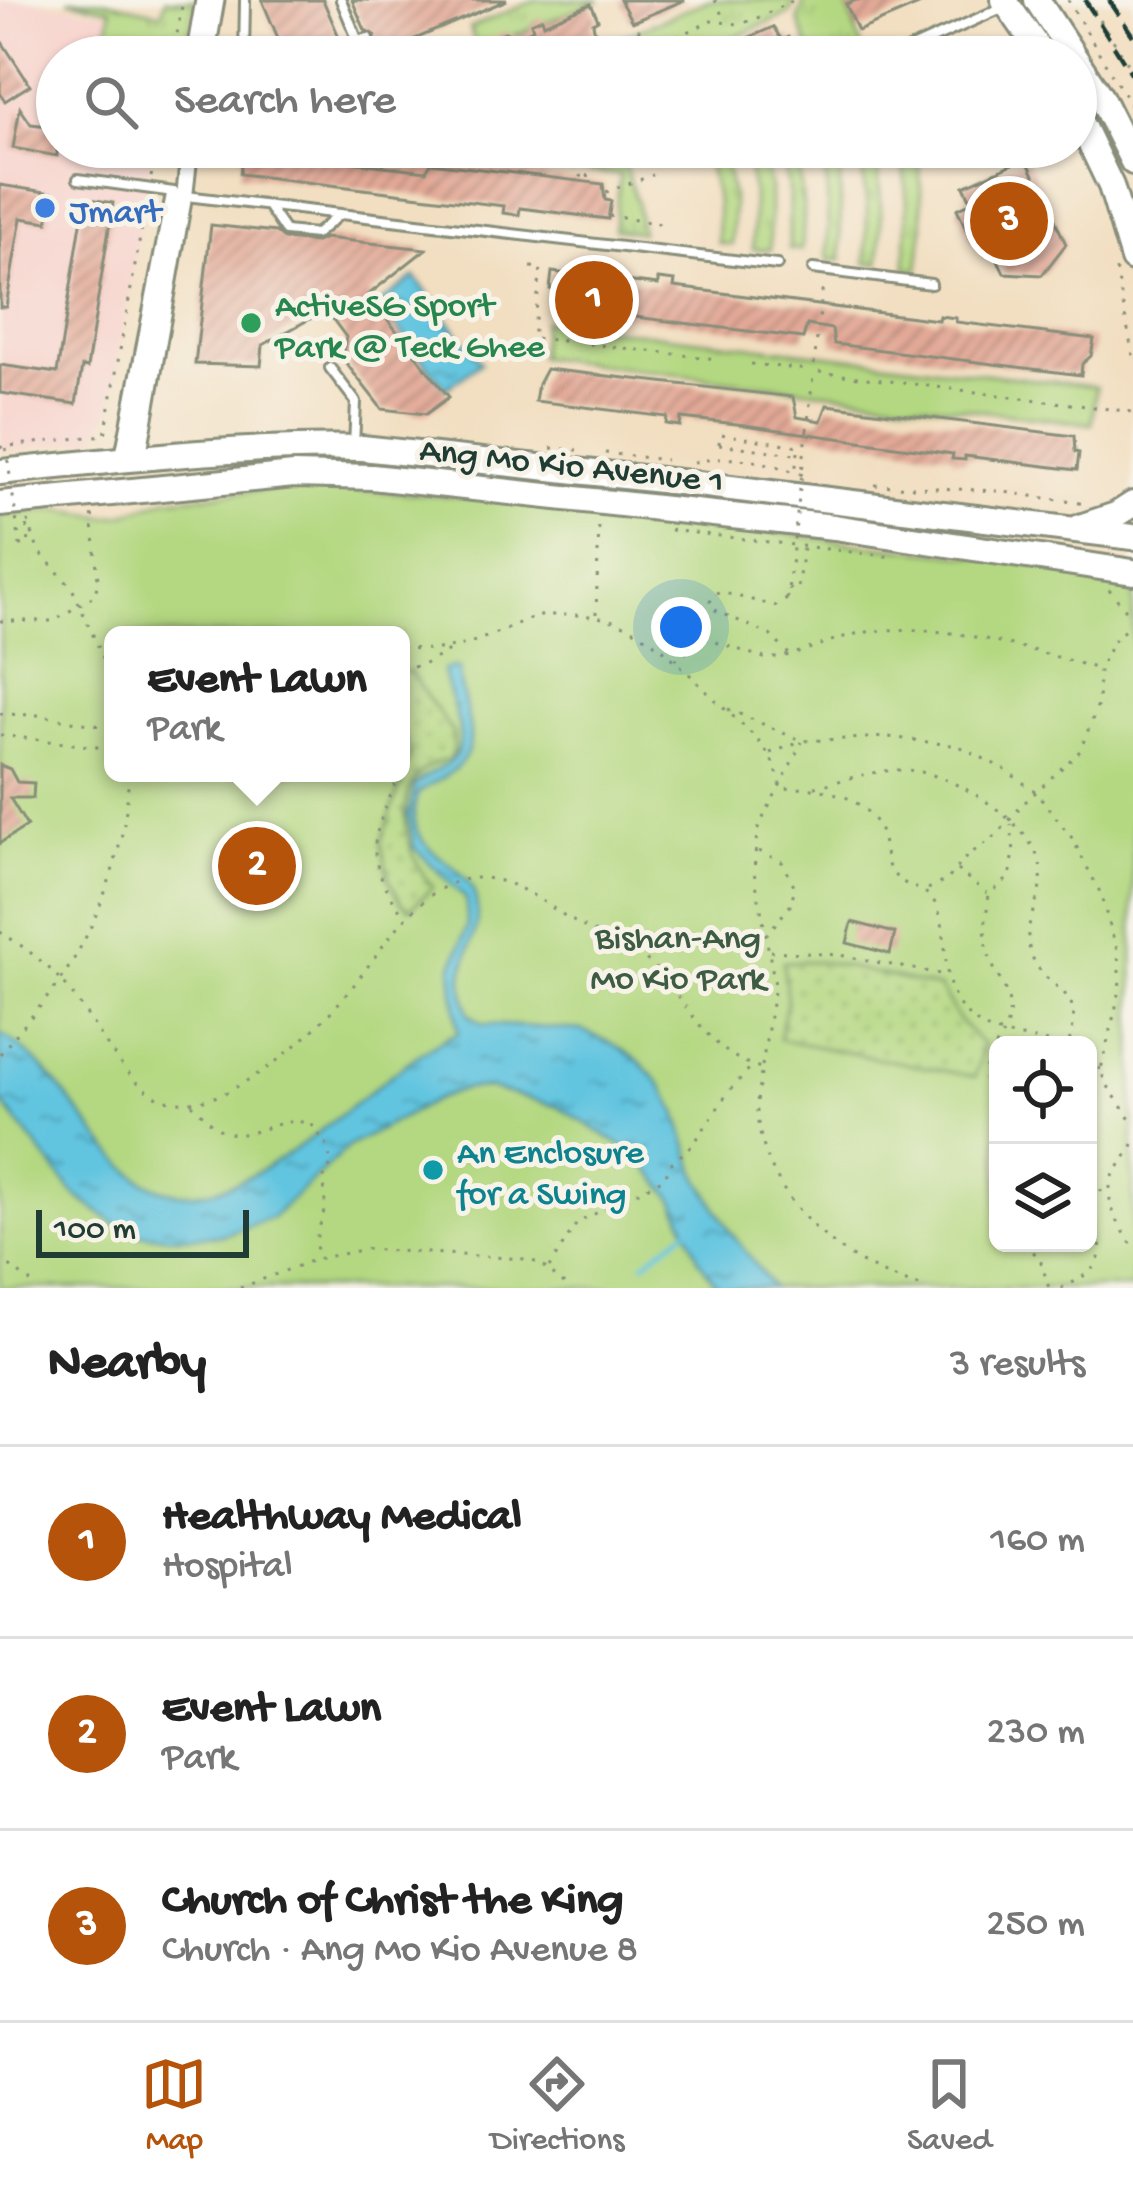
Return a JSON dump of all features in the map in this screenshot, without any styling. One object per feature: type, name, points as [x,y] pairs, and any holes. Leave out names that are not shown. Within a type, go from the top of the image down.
[{"type":"main road","points":[[1037,0],[1061,36]]},
{"type":"main road","points":[[1009,2],[1031,36]]},
{"type":"main road","points":[[1097,93],[1133,162]]},
{"type":"main road","points":[[1097,156],[1111,186],[1125,264]]},
{"type":"main road","name":"Ang Mo Kio Avenue 1","points":[[2,454],[130,458],[354,448],[712,485],[1133,538]]},
{"type":"main road","name":"Ang Mo Kio Avenue 1","points":[[0,504],[294,475],[449,484],[834,527],[1133,572]]},
{"type":"main road","points":[[1072,529],[1116,515],[1133,504]]},
{"type":"street","points":[[200,36],[209,6]]},
{"type":"street","points":[[207,36],[209,6]]},
{"type":"street","points":[[130,458],[183,168]]},
{"type":"lane","points":[[244,36],[245,0]]},
{"type":"lane","points":[[937,36],[1009,2]]},
{"type":"lane","points":[[346,4],[356,36]]},
{"type":"lane","points":[[78,179],[777,265]]},
{"type":"lane","points":[[267,205],[285,231],[316,235],[341,213]]},
{"type":"lane","points":[[819,270],[931,284]]},
{"type":"lane","points":[[330,368],[356,402],[354,448]]},
{"type":"path","points":[[176,36],[182,0]]},
{"type":"path","points":[[715,0],[724,20]]},
{"type":"path","points":[[678,36],[711,21],[738,24],[753,20],[794,0]]},
{"type":"path","points":[[1067,0],[1089,36]]},
{"type":"path","points":[[1088,0],[1133,71]]},
{"type":"path","points":[[637,36],[640,19]]},
{"type":"path","points":[[1097,50],[1133,110]]},
{"type":"path","points":[[104,659],[60,571],[38,550],[31,520],[26,522],[29,544],[20,545],[2,454],[105,435],[153,168]]},
{"type":"path","points":[[574,168],[585,182],[594,168]]},
{"type":"path","points":[[606,192],[653,175]]},
{"type":"path","points":[[609,216],[662,224]]},
{"type":"path","points":[[1125,264],[1133,356]]},
{"type":"path","points":[[518,342],[530,354],[542,268],[531,267]]},
{"type":"path","points":[[814,365],[819,270]]},
{"type":"path","points":[[532,338],[565,341]]},
{"type":"path","points":[[589,344],[717,359]]},
{"type":"path","points":[[752,364],[808,370]]},
{"type":"path","points":[[819,371],[1133,412]]},
{"type":"path","points":[[790,656],[770,635],[715,610],[710,602],[720,592],[776,606],[787,599],[813,376]]},
{"type":"path","points":[[795,472],[799,446],[720,434],[719,444],[804,455]]},
{"type":"path","points":[[596,615],[595,555],[601,502]]},
{"type":"path","points":[[0,621],[54,621],[95,595],[92,510]]},
{"type":"path","points":[[0,521],[46,516]]},
{"type":"path","points":[[667,530],[895,557]]},
{"type":"path","points":[[788,589],[797,590],[803,546]]},
{"type":"path","points":[[926,890],[948,879],[967,856],[1011,822],[1070,763],[1086,740],[1098,705],[1099,669],[1116,637],[1133,621],[1108,588]]},
{"type":"path","points":[[410,667],[538,616],[596,615],[637,628],[757,736],[770,753],[782,789]]},
{"type":"path","points":[[675,660],[707,639],[764,658],[790,656],[866,632],[923,630],[1012,646],[1099,669]]},
{"type":"path","points":[[410,647],[452,649]]},
{"type":"path","points":[[721,706],[802,741]]},
{"type":"path","points":[[0,714],[104,726]]},
{"type":"path","points":[[0,735],[104,747]]},
{"type":"path","points":[[770,753],[802,741],[889,737],[942,742],[983,756],[1036,792],[1072,838],[1100,890],[1118,953],[1120,990],[1101,1069],[1133,1121]]},
{"type":"path","points":[[802,741],[758,830],[754,872],[774,997],[758,1123],[773,1167],[793,1203],[830,1240],[871,1269],[928,1288]]},
{"type":"path","points":[[782,789],[910,770],[947,780],[1011,822],[1035,849],[1040,866],[1041,883],[1027,930],[1029,948],[1036,965],[1074,1007],[1071,1036]]},
{"type":"path","points":[[0,1054],[61,980],[91,925],[108,883],[126,782]]},
{"type":"path","points":[[396,782],[373,846],[385,886],[406,921]]},
{"type":"path","points":[[814,787],[865,809],[879,829],[891,871],[903,882],[926,890],[941,917],[950,990],[970,1017],[1001,1036],[1010,1007],[984,933],[989,895],[1010,877],[1015,853],[1011,822]]},
{"type":"path","points":[[756,849],[782,862],[795,887],[790,906],[766,935]]},
{"type":"path","points":[[956,869],[989,895]]},
{"type":"path","points":[[0,932],[61,980],[134,1078],[160,1098],[190,1102],[235,1089],[286,1054],[342,1000],[432,894],[448,884],[485,878],[526,891],[574,921],[634,948],[658,970],[707,1036],[762,1068]]},
{"type":"path","points":[[769,951],[839,955],[945,975]]},
{"type":"path","points":[[989,1063],[983,1076],[989,1092]]},
{"type":"path","points":[[548,1270],[577,1223],[666,1177],[668,1166],[693,1145],[738,1078],[753,1066]]},
{"type":"path","points":[[1097,1067],[1101,1069]]},
{"type":"path","points":[[190,1102],[230,1133],[289,1120],[313,1125],[332,1165],[324,1173],[325,1208],[316,1259]]},
{"type":"path","points":[[1133,1144],[1112,1177],[1109,1193],[1111,1209],[1133,1246]]},
{"type":"path","points":[[1097,1190],[1109,1193]]},
{"type":"path","points":[[1061,1288],[1083,1278],[1099,1260],[1101,1236],[1097,1230]]},
{"type":"path","points":[[240,1288],[316,1259],[366,1249],[508,1257],[538,1263],[569,1288]]},
{"type":"path","points":[[1033,1252],[1049,1288]]},
{"type":"path","points":[[0,1259],[38,1288]]},
{"type":"shaded area","points":[[0,0],[32,0],[172,24],[170,36],[36,36],[36,168],[149,168],[110,414],[94,439],[0,452]]},
{"type":"green space","points":[[68,0],[99,0],[162,13],[165,0],[195,0],[189,36],[140,36],[124,30],[122,36],[107,36],[111,9]]},
{"type":"green space","points":[[535,0],[600,0],[512,36],[473,36],[470,28]]},
{"type":"green space","points":[[709,0],[795,0],[789,14],[737,36],[624,36]]},
{"type":"green space","points":[[805,0],[845,0],[858,36],[804,36],[798,19]]},
{"type":"green space","points":[[567,168],[626,168],[641,233],[614,229],[620,175]]},
{"type":"green space","points":[[709,168],[726,168],[733,201],[732,245],[718,243],[717,203]]},
{"type":"green space","points":[[748,168],[766,168],[770,250],[753,249],[753,191]]},
{"type":"green space","points":[[785,168],[799,168],[802,250],[789,249]]},
{"type":"green space","points":[[824,168],[840,168],[841,260],[828,260]]},
{"type":"green space","points":[[862,168],[878,168],[879,264],[866,263]]},
{"type":"green space","points":[[903,168],[920,168],[923,228],[918,270],[906,268]]},
{"type":"green space","points":[[543,321],[1096,387],[1092,424],[539,357]]},
{"type":"green space","name":"Bishan-Ang Mo Kio Park","points":[[298,487],[369,490],[651,517],[1034,564],[1133,584],[1133,1288],[0,1288],[0,515],[58,510],[106,517],[166,499]]},
{"type":"green space","points":[[410,672],[453,734],[454,751],[448,760],[428,767],[415,779],[408,796],[407,835],[433,887],[410,909],[389,879],[381,843],[401,782],[410,782]]},
{"type":"green space","points":[[804,961],[940,988],[958,1019],[983,1045],[975,1077],[779,1039],[787,1001],[783,962]]},
{"type":"water","points":[[415,277],[481,362],[446,389],[379,304]]},
{"type":"water","points":[[455,668],[470,744],[455,769],[418,793],[414,813],[423,841],[456,869],[474,893],[476,925],[463,976],[469,1014],[483,1024],[581,1030],[639,1061],[661,1084],[677,1112],[696,1172],[729,1230],[773,1288],[719,1288],[699,1260],[675,1201],[638,1156],[559,1107],[488,1088],[464,1089],[437,1099],[349,1146],[272,1218],[222,1235],[177,1237],[128,1233],[75,1195],[0,1100],[0,1033],[38,1063],[133,1173],[171,1192],[212,1191],[255,1174],[299,1146],[423,1052],[458,1033],[452,969],[467,926],[466,899],[414,847],[408,815],[415,785],[456,754],[460,732],[443,670]]},
{"type":"building","points":[[262,0],[323,0],[339,36],[277,36]]},
{"type":"building","points":[[352,0],[507,0],[422,36],[375,36],[365,30]]},
{"type":"building","points":[[620,0],[685,0],[632,22]]},
{"type":"building","points":[[930,0],[858,31],[846,4]]},
{"type":"building","points":[[591,4],[598,20],[593,23],[595,36],[517,36],[533,29],[531,23],[542,18],[544,24]]},
{"type":"building","points":[[773,27],[779,36],[752,36]]},
{"type":"building","points":[[0,39],[30,85],[5,101],[0,93]]},
{"type":"building","points":[[20,108],[36,125],[36,152],[13,148]]},
{"type":"building","points":[[241,168],[472,168],[603,184],[605,200],[611,201],[608,219],[520,208],[519,215],[503,213],[504,206],[240,174]]},
{"type":"building","points":[[1004,168],[1031,168],[1066,244],[1042,275],[1004,273],[986,234],[972,241],[957,209],[972,202],[964,186]]},
{"type":"building","points":[[0,185],[52,193],[48,222],[21,218],[6,307],[0,307]]},
{"type":"building","points":[[85,198],[113,203],[87,368],[82,367],[76,404],[0,393],[0,365],[57,373]]},
{"type":"building","name":"ActiveSG Sport Park @ Teck Ghee","points":[[211,225],[276,232],[284,239],[316,242],[325,238],[426,249],[368,295],[449,397],[426,414],[382,409],[342,358],[346,337],[326,310],[263,345],[261,366],[195,364]]},
{"type":"building","points":[[552,272],[658,285],[658,279],[675,281],[674,287],[938,320],[939,316],[956,318],[956,322],[1094,339],[1081,375],[834,344],[832,329],[807,325],[803,338],[555,307]]},
{"type":"building","points":[[546,369],[793,397],[797,417],[821,421],[827,405],[1074,436],[1077,470],[965,456],[965,460],[952,459],[953,454],[737,424],[681,418],[680,426],[666,424],[667,417],[535,401]]},
{"type":"building","points":[[0,765],[10,769],[17,782],[34,783],[33,798],[10,798],[27,826],[0,843]]},
{"type":"building","points":[[852,922],[895,933],[890,954],[847,943]]},
{"type":"waterway","points":[[644,1263],[688,1229]]},
{"type":"railway","points":[[1085,0],[1133,76]]},
{"type":"railway","points":[[1109,0],[1133,36]]},
{"type":"place","name":"Jmart","points":[[45,208]]},
{"type":"place","name":"Church of Christ the King","points":[[1009,221]]},
{"type":"place","name":"Healthway Medical","points":[[594,300]]},
{"type":"place","name":"ActiveSG Sport Park @ Teck Ghee","points":[[251,323]]},
{"type":"place","name":"Event Lawn","points":[[257,866]]},
{"type":"place","name":"An Enclosure for a Swing","points":[[433,1170]]}]
